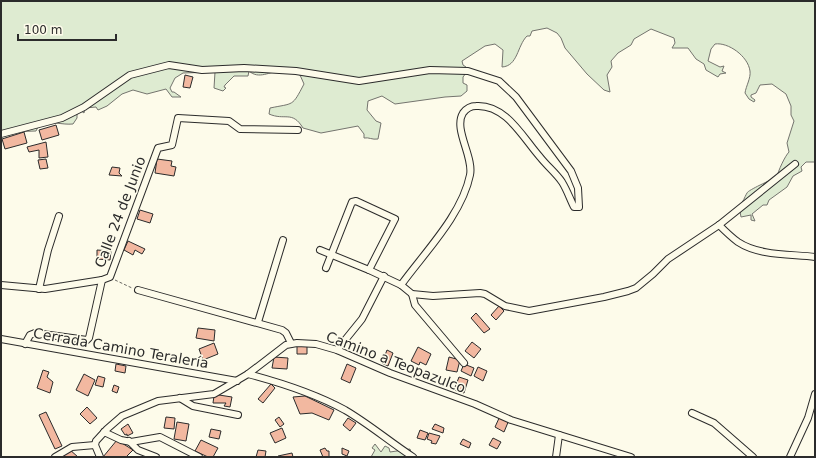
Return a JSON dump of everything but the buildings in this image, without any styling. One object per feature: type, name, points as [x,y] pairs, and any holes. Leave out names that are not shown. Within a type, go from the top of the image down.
[{"type":"street","points":[[1,134],[62,118],[84,107],[130,75],[169,65],[202,70],[244,68],[289,71],[359,81],[419,71],[468,71],[499,81],[516,97],[571,171],[578,188],[579,207],[574,207],[561,180],[512,123],[490,108],[473,106],[463,113],[461,120],[462,133],[470,165],[470,174],[464,192],[448,222],[401,285]]},
{"type":"street","name":"Calle 24 de Junio","points":[[1,285],[39,289],[102,280],[110,277],[157,150],[161,146],[172,145],[178,118],[229,121],[240,129],[298,130]]},
{"type":"street","points":[[412,294],[444,296],[480,293],[485,294],[504,306],[529,311],[604,297],[636,288],[668,259],[719,225],[795,164]]},
{"type":"street","points":[[326,268],[352,202],[358,201],[395,219],[370,268]]},
{"type":"street","points":[[39,289],[48,250],[59,216]]},
{"type":"street","points":[[719,225],[738,242],[746,246],[779,253],[815,256]]},
{"type":"street","points":[[258,322],[283,240]]},
{"type":"street","points":[[320,250],[332,256],[370,268],[401,285],[412,294],[415,305],[464,363]]},
{"type":"street","points":[[337,350],[362,319],[384,276]]},
{"type":"street","points":[[25,344],[30,335],[35,333],[86,340],[89,338],[102,280]]},
{"type":"street","points":[[95,445],[102,434],[122,416],[158,401],[214,394],[248,374],[270,356],[291,343],[286,333],[282,330],[258,322],[138,290]]},
{"type":"street","name":"Cerrada Camino Teralería","points":[[1,339],[237,381]]},
{"type":"street","name":"Camino a Teopazulco","points":[[291,343],[316,344],[337,350],[371,366],[475,404],[500,416],[630,457]]},
{"type":"street","points":[[248,374],[282,383],[314,394],[357,418],[413,457]]},
{"type":"street","points":[[790,457],[808,418],[815,394]]},
{"type":"street","points":[[180,398],[193,406],[238,415]]},
{"type":"street","points":[[692,413],[714,423],[753,457]]},
{"type":"street","points":[[808,418],[815,416]]},
{"type":"street","points":[[102,434],[129,441],[160,437],[200,457]]},
{"type":"street","points":[[556,457],[559,435]]},
{"type":"street","points":[[129,441],[138,450],[156,457]]},
{"type":"street","points":[[55,457],[72,447],[95,445]]},
{"type":"street","points":[[95,445],[100,457]]},
{"type":"path","points":[[110,277],[138,290]]},
{"type":"green space","points":[[1,1],[815,1],[815,162],[806,162],[801,167],[802,171],[793,176],[787,187],[769,200],[767,205],[763,205],[752,214],[755,221],[751,220],[751,215],[741,217],[739,206],[747,193],[755,187],[777,177],[789,152],[787,143],[794,121],[791,115],[791,106],[786,94],[772,84],[760,85],[756,93],[751,95],[751,97],[755,100],[754,102],[749,99],[745,93],[750,76],[748,65],[746,60],[737,51],[726,45],[720,44],[715,44],[711,49],[708,61],[720,67],[724,66],[722,71],[726,73],[720,74],[718,77],[706,70],[704,64],[696,59],[688,48],[672,48],[675,43],[674,38],[651,29],[634,39],[631,45],[618,53],[611,61],[612,67],[607,75],[610,92],[604,90],[587,74],[565,48],[557,33],[547,28],[532,31],[530,36],[527,36],[524,40],[514,59],[507,66],[502,67],[503,50],[495,44],[485,46],[462,61],[463,65],[466,67],[464,71],[466,73],[463,77],[463,83],[467,85],[467,91],[461,96],[395,104],[382,96],[368,101],[367,110],[376,121],[381,123],[378,139],[364,138],[364,134],[358,126],[321,133],[303,128],[295,119],[269,114],[270,108],[292,103],[304,84],[300,75],[281,71],[257,75],[249,71],[248,76],[234,76],[225,85],[224,87],[226,88],[223,91],[214,88],[215,72],[183,73],[175,78],[170,88],[172,92],[181,97],[172,97],[166,89],[147,94],[133,90],[122,94],[107,106],[98,110],[96,107],[85,108],[84,113],[80,110],[77,113],[77,118],[73,124],[49,122],[40,123],[36,131],[1,132]]},
{"type":"green space","points":[[375,444],[381,452],[385,446],[389,448],[390,452],[410,449],[412,457],[371,457],[375,450],[372,448]]}]
